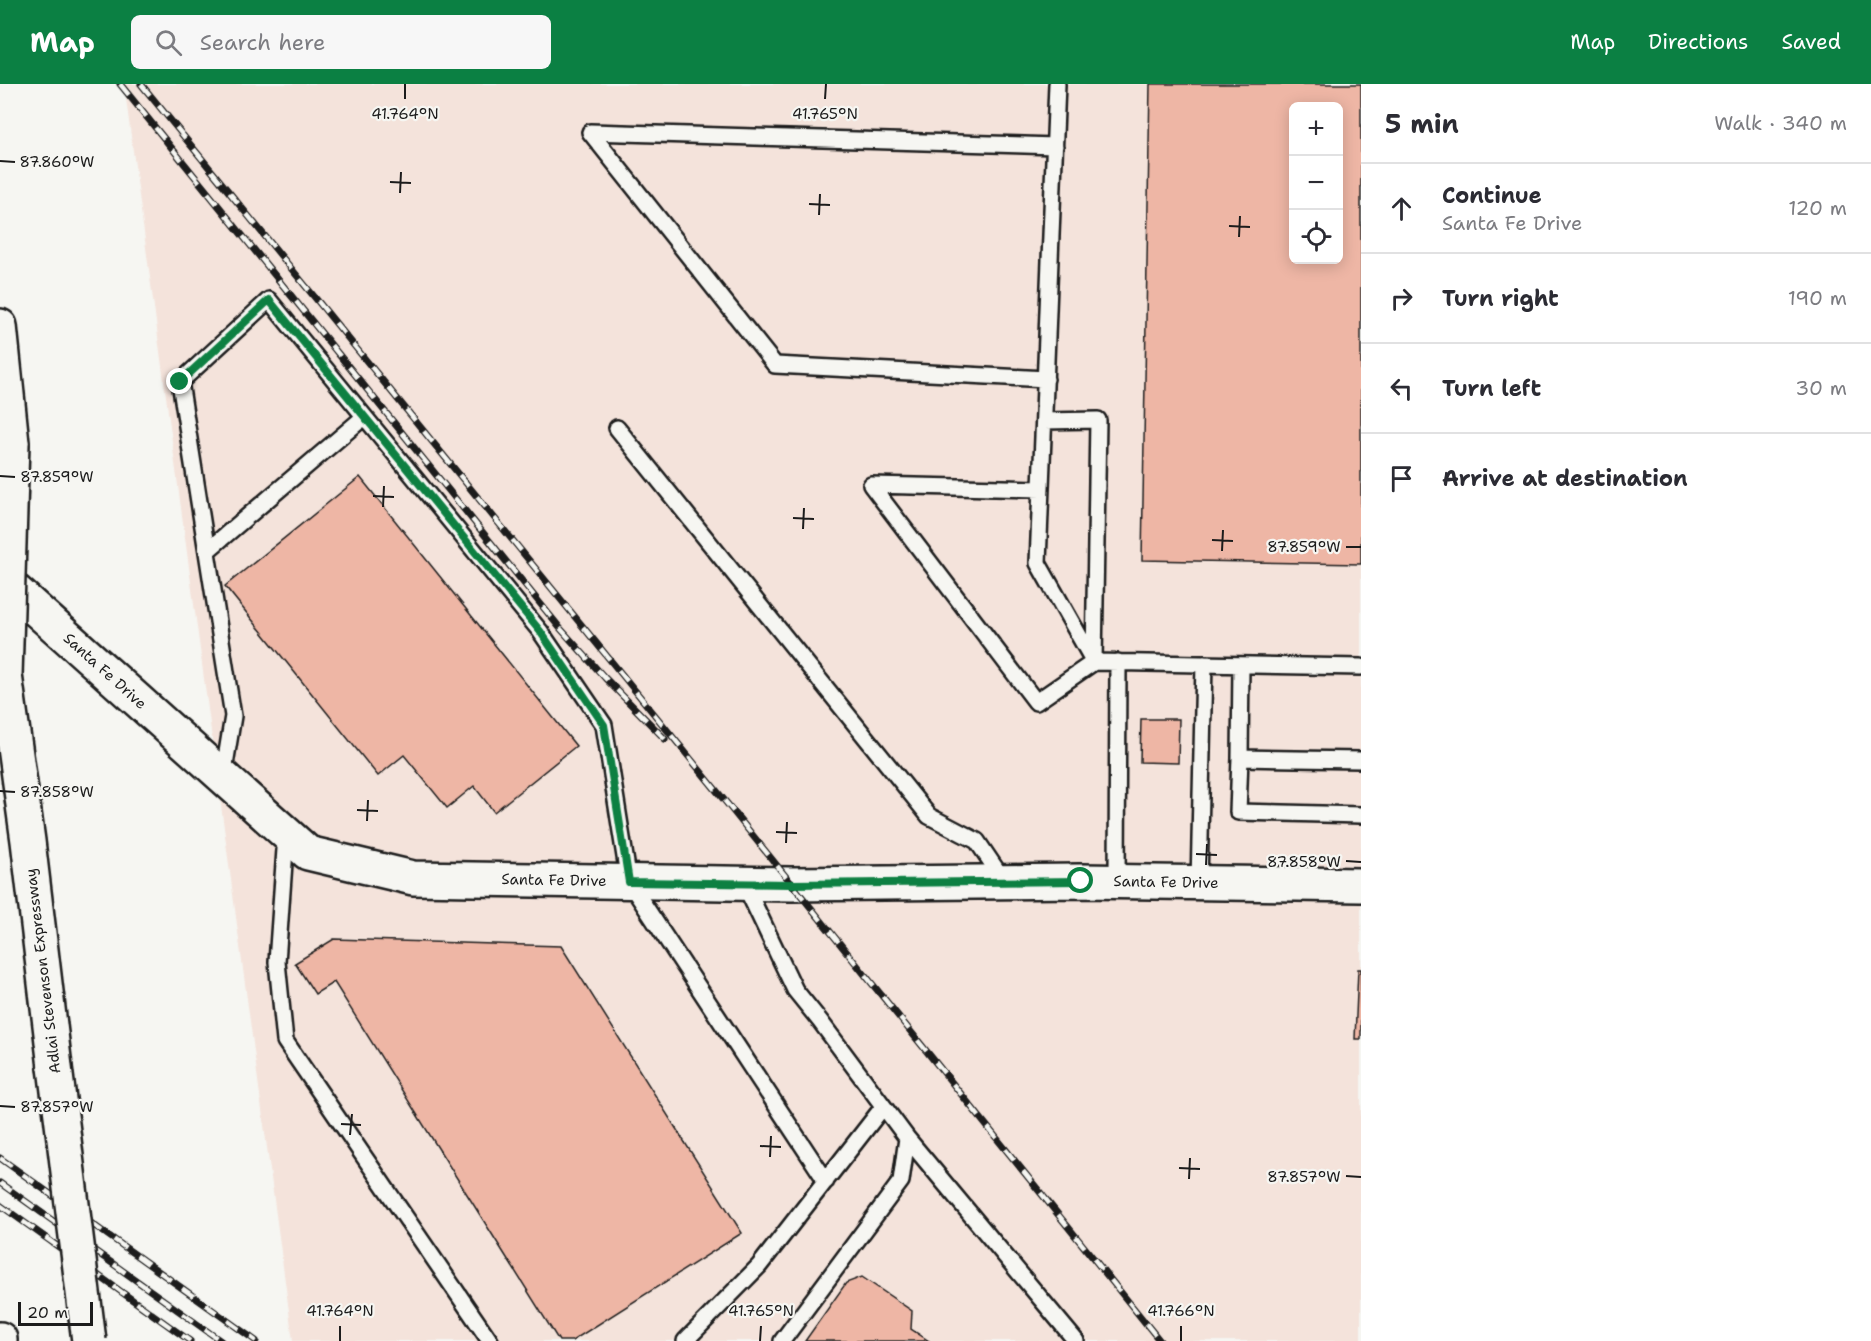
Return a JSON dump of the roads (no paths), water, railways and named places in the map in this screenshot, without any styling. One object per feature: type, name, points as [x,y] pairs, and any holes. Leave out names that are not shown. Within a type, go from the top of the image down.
[{"type":"main road","points":[[0,326],[12,443],[5,676]]},
{"type":"main road","name":"Santa Fe Drive","points":[[0,577],[308,853],[414,878],[744,883],[1117,881],[1361,885]]},
{"type":"main road","name":"Adlai Stevenson Expressway","points":[[0,638],[88,1341]]},
{"type":"lane","points":[[1057,84],[1038,563],[1094,662]]},
{"type":"lane","points":[[1046,379],[775,365],[590,132],[1055,146]]},
{"type":"lane","points":[[223,777],[233,716],[180,382],[269,300],[540,631],[604,725],[629,882],[826,1181]]},
{"type":"lane","points":[[207,551],[364,417]]},
{"type":"lane","points":[[1044,421],[1098,420],[1094,662]]},
{"type":"lane","points":[[618,428],[929,816],[977,842],[1004,882]]},
{"type":"lane","points":[[1041,489],[871,484],[1036,702],[1094,662],[1361,667]]},
{"type":"lane","points":[[1117,881],[1118,663]]},
{"type":"lane","points":[[1199,883],[1204,664]]},
{"type":"lane","points":[[1241,664],[1238,812],[1361,815]]},
{"type":"lane","points":[[1240,758],[1361,760]]},
{"type":"lane","points":[[286,833],[277,962],[285,1041],[489,1341]]},
{"type":"lane","points":[[744,883],[795,990],[907,1138],[1076,1341]]},
{"type":"lane","points":[[685,1341],[759,1266],[884,1107]]},
{"type":"lane","points":[[782,1341],[901,1181],[907,1138]]},
{"type":"railway","points":[[120,84],[560,628],[665,739]]},
{"type":"railway","points":[[141,84],[729,806],[1160,1341]]},
{"type":"railway","points":[[0,1158],[256,1341]]},
{"type":"railway","points":[[0,1183],[221,1341]]},
{"type":"railway","points":[[0,1205],[190,1341]]}]
